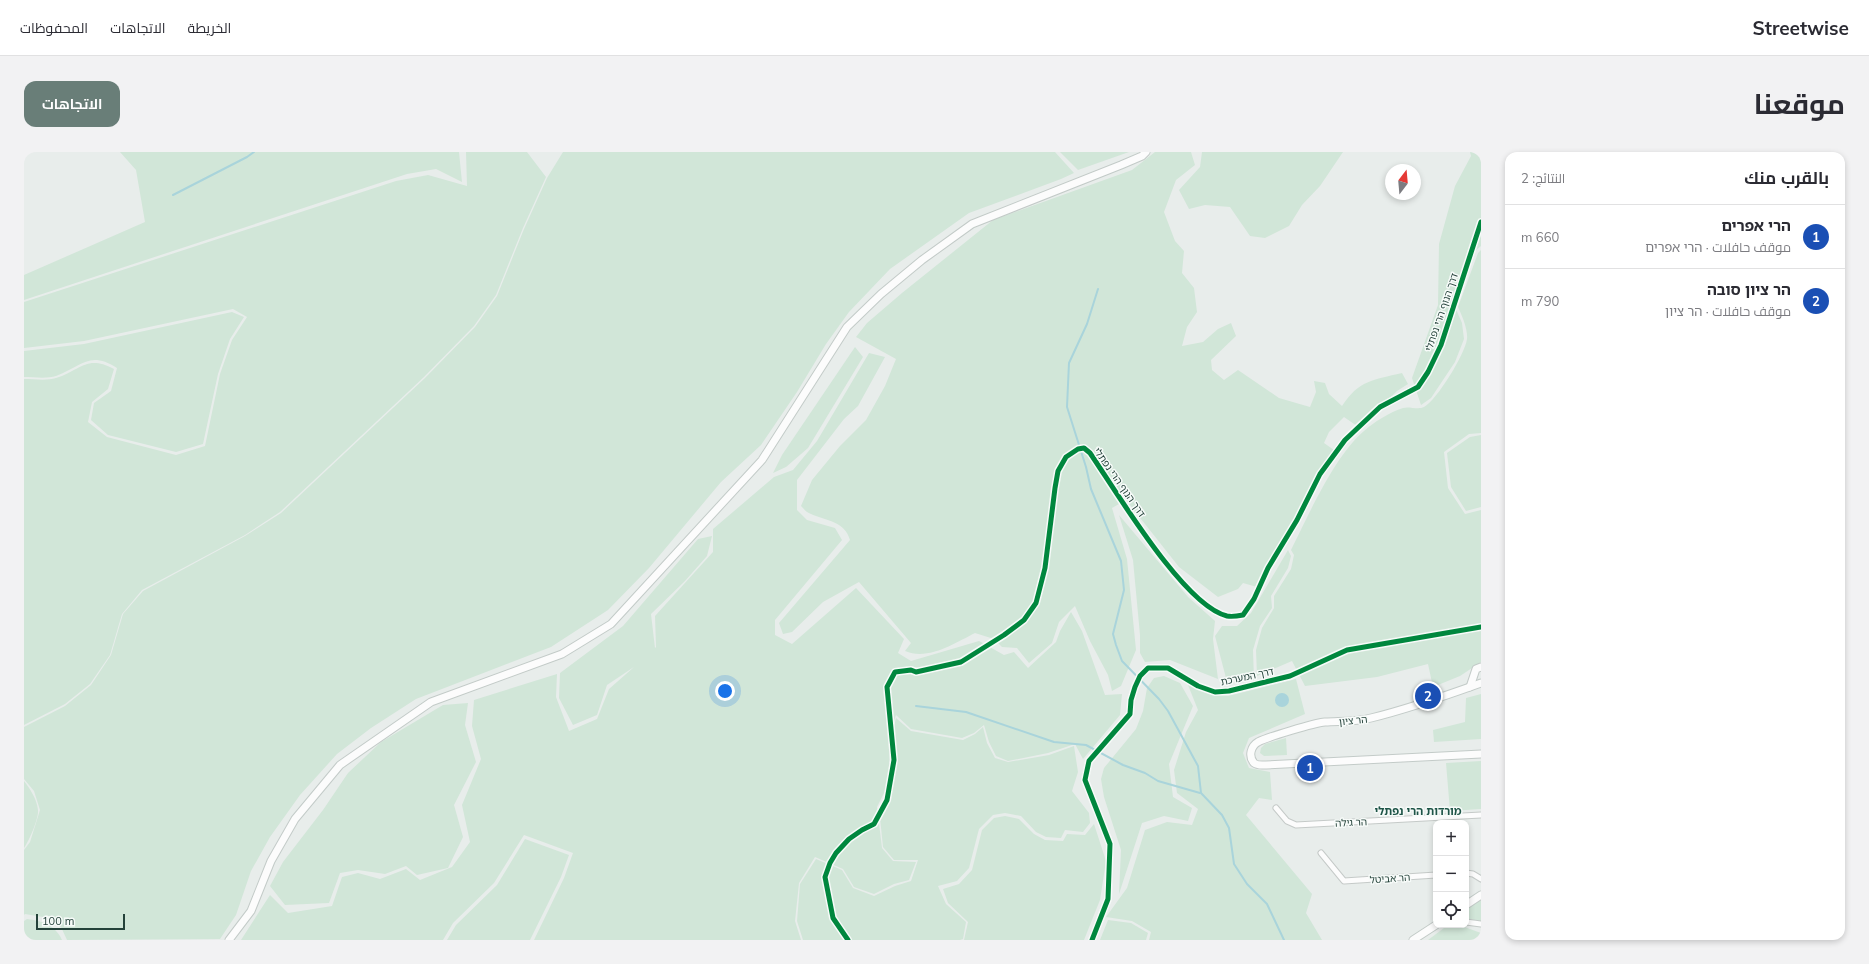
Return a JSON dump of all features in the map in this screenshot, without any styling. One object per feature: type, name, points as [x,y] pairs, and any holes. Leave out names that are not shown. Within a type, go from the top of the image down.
[{"type":"main road","points":[[229,940],[251,911],[271,861],[295,819],[340,766],[431,702],[562,654],[611,624],[762,460],[847,327],[881,294],[922,260],[972,224],[1121,165],[1142,156],[1146,152]]},
{"type":"main road","points":[[1470,687],[1474,672],[1476,669],[1481,667]]},
{"type":"main road","name":"הר ציון","points":[[1481,683],[1370,718],[1324,722],[1259,741],[1253,747],[1251,755],[1252,759],[1257,765],[1266,765],[1481,754]]},
{"type":"main road","points":[[1469,903],[1481,895]]},
{"type":"main road","points":[[1413,940],[1433,927]]},
{"type":"street","name":"דרך הנוף הרי נפתלי","points":[[848,940],[833,918],[825,877],[830,863],[836,853],[849,839],[874,824],[887,800],[894,760],[887,687],[895,672],[911,670],[916,672],[961,662],[1004,635],[1024,620],[1036,603],[1045,568],[1058,471],[1066,456],[1078,449],[1084,448],[1090,453],[1155,548],[1184,585],[1211,608],[1228,616],[1243,615],[1254,599],[1268,568],[1297,520],[1320,474],[1345,440],[1380,407],[1418,387],[1428,372],[1441,346],[1481,222]]},
{"type":"street","name":"דרך המערכת","points":[[1092,940],[1108,899],[1110,844],[1085,780],[1089,761],[1130,714],[1131,700],[1135,687],[1140,676],[1148,668],[1168,668],[1198,686],[1216,692],[1230,691],[1290,676],[1347,650],[1481,627]]},
{"type":"street","name":"הר גילה","points":[[1276,808],[1287,821],[1296,825],[1481,815]]},
{"type":"street","name":"הר אביטל","points":[[1321,853],[1344,881],[1433,875]]},
{"type":"street","points":[[1469,873],[1481,879]]},
{"type":"street","points":[[1469,922],[1481,924]]},
{"type":"green space","points":[[120,152],[459,152],[462,182],[436,169],[407,174],[24,300],[24,275],[145,222],[136,170]]},
{"type":"green space","points":[[466,152],[527,152],[546,177],[523,228],[496,295],[474,326],[424,377],[280,512],[245,535],[142,590],[122,614],[110,655],[90,684],[65,704],[24,725],[24,379],[52,379],[90,363],[104,365],[114,369],[108,389],[92,402],[88,422],[107,437],[176,455],[205,446],[220,374],[232,340],[247,317],[233,309],[84,341],[24,348],[24,302],[396,181],[428,175],[467,186]]},
{"type":"green space","points":[[563,152],[1055,152],[1074,173],[969,213],[890,269],[849,312],[826,344],[797,392],[761,445],[721,482],[649,568],[608,610],[551,647],[416,699],[371,728],[337,754],[300,795],[270,837],[251,871],[236,915],[220,939],[67,940],[61,927],[43,917],[24,915],[24,850],[30,842],[40,810],[34,791],[24,779],[24,727],[65,706],[91,685],[111,655],[123,614],[143,591],[245,536],[281,513],[425,378],[475,327],[497,296],[524,229],[547,178]]},
{"type":"green space","points":[[1060,152],[1129,152],[1078,170]]},
{"type":"green space","points":[[1155,152],[1191,152],[1195,165],[1176,180],[1164,212],[1175,241],[1184,251],[1182,273],[1194,288],[1197,312],[1187,327],[1182,346],[1203,342],[1218,329],[1231,323],[1236,336],[1211,360],[1212,370],[1224,380],[1238,370],[1279,398],[1310,407],[1316,392],[1314,381],[1325,383],[1329,394],[1342,406],[1354,391],[1368,382],[1402,373],[1408,384],[1397,391],[1364,423],[1357,426],[1344,417],[1329,432],[1324,443],[1334,450],[1257,587],[1243,583],[1238,589],[1218,597],[1179,567],[1126,500],[1112,508],[1127,559],[1136,650],[1121,686],[1112,691],[1108,675],[1090,641],[1075,606],[1059,622],[1052,643],[1029,663],[1017,648],[1002,647],[994,639],[975,633],[941,650],[923,654],[914,654],[905,651],[911,643],[859,582],[823,602],[792,632],[783,634],[779,623],[850,540],[848,534],[839,525],[806,511],[801,506],[812,480],[840,446],[866,420],[885,386],[896,359],[856,337],[867,323],[902,293],[993,220],[1132,170]]},
{"type":"green space","points":[[1202,152],[1343,152],[1320,186],[1302,205],[1289,226],[1265,238],[1250,236],[1230,207],[1205,205],[1189,209],[1179,190],[1200,167]]},
{"type":"green space","points":[[1470,152],[1481,152],[1481,246],[1475,251],[1455,307],[1462,323],[1464,339],[1455,362],[1431,398],[1421,405],[1412,378],[1438,305],[1439,244],[1455,186],[1471,156]]},
{"type":"green space","points":[[1481,250],[1481,433],[1469,434],[1444,452],[1448,488],[1465,514],[1481,510],[1481,662],[1460,676],[1433,687],[1428,664],[1377,677],[1305,686],[1292,661],[1257,676],[1256,650],[1262,628],[1274,608],[1274,596],[1291,569],[1294,555],[1291,550],[1333,470],[1353,442],[1372,424],[1398,410],[1405,408],[1422,408],[1429,403],[1436,396],[1456,365],[1467,339],[1466,327],[1458,307],[1478,253]]},
{"type":"green space","points":[[232,312],[244,317],[230,339],[218,374],[203,444],[176,452],[108,435],[91,420],[94,403],[111,391],[117,368],[99,360],[85,362],[52,377],[24,377],[24,351],[84,344]]},
{"type":"green space","points":[[855,347],[863,357],[808,448],[786,467],[773,473],[782,455]]},
{"type":"green space","points":[[869,353],[885,357],[858,406],[844,419],[797,480],[797,510],[807,520],[835,528],[842,540],[775,620],[775,635],[792,644],[856,588],[904,639],[898,653],[911,661],[979,641],[1004,655],[1014,652],[1028,668],[1056,642],[1060,631],[1071,612],[1082,631],[1105,695],[1122,694],[1120,715],[1083,759],[1075,744],[1048,753],[1008,761],[996,756],[989,742],[984,725],[974,733],[962,738],[911,729],[896,715],[891,730],[888,785],[877,807],[882,848],[893,861],[916,862],[909,880],[894,884],[874,894],[854,887],[843,869],[815,857],[799,883],[795,921],[801,940],[534,940],[564,878],[573,853],[524,835],[494,883],[453,923],[443,940],[241,940],[270,895],[288,913],[332,906],[342,877],[358,873],[380,879],[406,869],[420,880],[452,867],[470,842],[462,805],[481,759],[472,726],[474,700],[557,674],[556,697],[569,731],[597,719],[609,689],[634,667],[607,685],[597,715],[573,725],[559,698],[560,673],[623,626],[698,539],[712,536],[707,556],[685,581],[651,614],[655,648],[656,647],[655,616],[713,552],[713,529],[774,477],[793,470],[817,441]]},
{"type":"green space","points":[[1481,435],[1481,507],[1466,511],[1451,487],[1447,453],[1470,437]]},
{"type":"green space","points":[[1119,515],[1188,597],[1215,621],[1213,639],[1218,679],[1170,660],[1145,662],[1140,653],[1140,635],[1133,560]]},
{"type":"green space","points":[[1288,550],[1291,556],[1288,568],[1271,596],[1272,608],[1260,626],[1253,650],[1254,680],[1226,678],[1215,636],[1222,626],[1237,626],[1251,613]]},
{"type":"green space","points":[[1164,676],[1180,683],[1193,706],[1169,764],[1173,797],[1192,808],[1188,821],[1164,816],[1142,823],[1119,894],[1121,850],[1104,797],[1101,779],[1104,768],[1136,729],[1143,711],[1147,688],[1154,678]]},
{"type":"green space","points":[[1296,679],[1305,714],[1249,738],[1243,753],[1249,768],[1270,772],[1272,800],[1259,798],[1246,815],[1312,894],[1306,913],[1322,940],[1149,940],[1151,932],[1132,921],[1106,917],[1127,888],[1145,830],[1167,822],[1192,825],[1198,809],[1177,793],[1174,770],[1186,732],[1198,710],[1188,685],[1210,694],[1228,696]]},
{"type":"green space","points":[[1481,694],[1481,739],[1434,742],[1433,730],[1465,722],[1466,698]]},
{"type":"green space","points":[[468,703],[465,725],[476,762],[454,805],[463,837],[448,868],[417,875],[406,866],[385,874],[358,870],[340,873],[329,903],[285,905],[270,886],[283,862],[323,810],[348,773],[381,742],[443,705]]},
{"type":"green space","points":[[896,718],[911,731],[963,740],[975,734],[983,727],[987,743],[995,758],[1008,762],[1049,755],[1074,746],[1078,772],[1072,791],[1089,813],[1090,823],[1083,832],[1065,830],[1061,838],[1046,837],[1036,832],[1021,816],[1005,813],[993,815],[979,829],[969,868],[957,881],[938,886],[946,904],[966,922],[963,939],[803,940],[797,921],[800,884],[816,859],[842,870],[853,888],[874,896],[895,886],[911,881],[918,860],[894,860],[883,847],[879,808],[890,785],[893,730]]},
{"type":"green space","points":[[1286,738],[1287,755],[1264,756],[1260,753],[1261,748],[1265,744]]},
{"type":"green space","points":[[1481,761],[1481,809],[1450,811],[1446,763]]},
{"type":"green space","points":[[24,781],[35,798],[38,814],[24,848]]},
{"type":"green space","points":[[1005,816],[1019,819],[1034,834],[1045,840],[1063,841],[1067,834],[1085,835],[1094,824],[1106,861],[1100,900],[1084,940],[964,940],[968,922],[948,903],[943,889],[959,884],[972,870],[982,830],[994,818]]},
{"type":"green space","points":[[525,839],[569,855],[561,877],[530,940],[447,940],[456,925],[497,885]]},
{"type":"green space","points":[[1481,900],[1481,922],[1469,920],[1469,907]]},
{"type":"green space","points":[[27,919],[38,921],[52,927],[62,940],[24,940],[24,921]]},
{"type":"green space","points":[[1108,920],[1131,923],[1148,933],[1146,940],[1100,940]]},
{"type":"green space","points":[[1444,928],[1467,928],[1481,933],[1481,940],[1428,940]]},
{"type":"water","points":[[1282,693],[1287,695],[1289,700],[1287,705],[1282,707],[1277,705],[1275,700],[1277,695]]},
{"type":"waterway","points":[[173,195],[254,152]]},
{"type":"waterway","points":[[1098,289],[1087,324],[1069,363],[1067,407],[1086,467],[1091,489],[1121,561],[1124,590],[1113,634],[1116,645],[1122,661],[1159,699],[1168,711],[1198,766],[1201,793],[1222,815],[1229,828],[1234,864],[1247,884],[1267,904],[1284,940]]},
{"type":"waterway","points":[[916,706],[966,712],[1054,742],[1086,745],[1123,765],[1145,773],[1158,781],[1200,793]]},
{"type":"cycle path","points":[[848,940],[833,918],[825,877],[830,863],[836,853],[849,839],[874,824],[887,800],[894,760],[887,687],[895,672],[911,670],[916,672],[961,662],[1004,635],[1024,620],[1036,603],[1045,568],[1058,471],[1066,457],[1078,449],[1084,448],[1090,453],[1133,519],[1152,545],[1191,592],[1210,608],[1227,616],[1243,615],[1254,599],[1268,568],[1297,520],[1320,474],[1345,440],[1380,407],[1418,387],[1428,372],[1441,345],[1481,222]]},
{"type":"cycle path","points":[[1092,940],[1108,899],[1110,844],[1085,780],[1089,761],[1130,714],[1131,700],[1135,687],[1140,676],[1148,668],[1168,668],[1198,686],[1215,692],[1229,691],[1290,676],[1347,650],[1481,627]]},
{"type":"place","name":"הר ציון סובה","points":[[1428,696]]},
{"type":"place","name":"הרי אפרים","points":[[1310,768]]},
{"type":"district","name":"מורדות הרי נפתלי","points":[[1418,811]]}]
